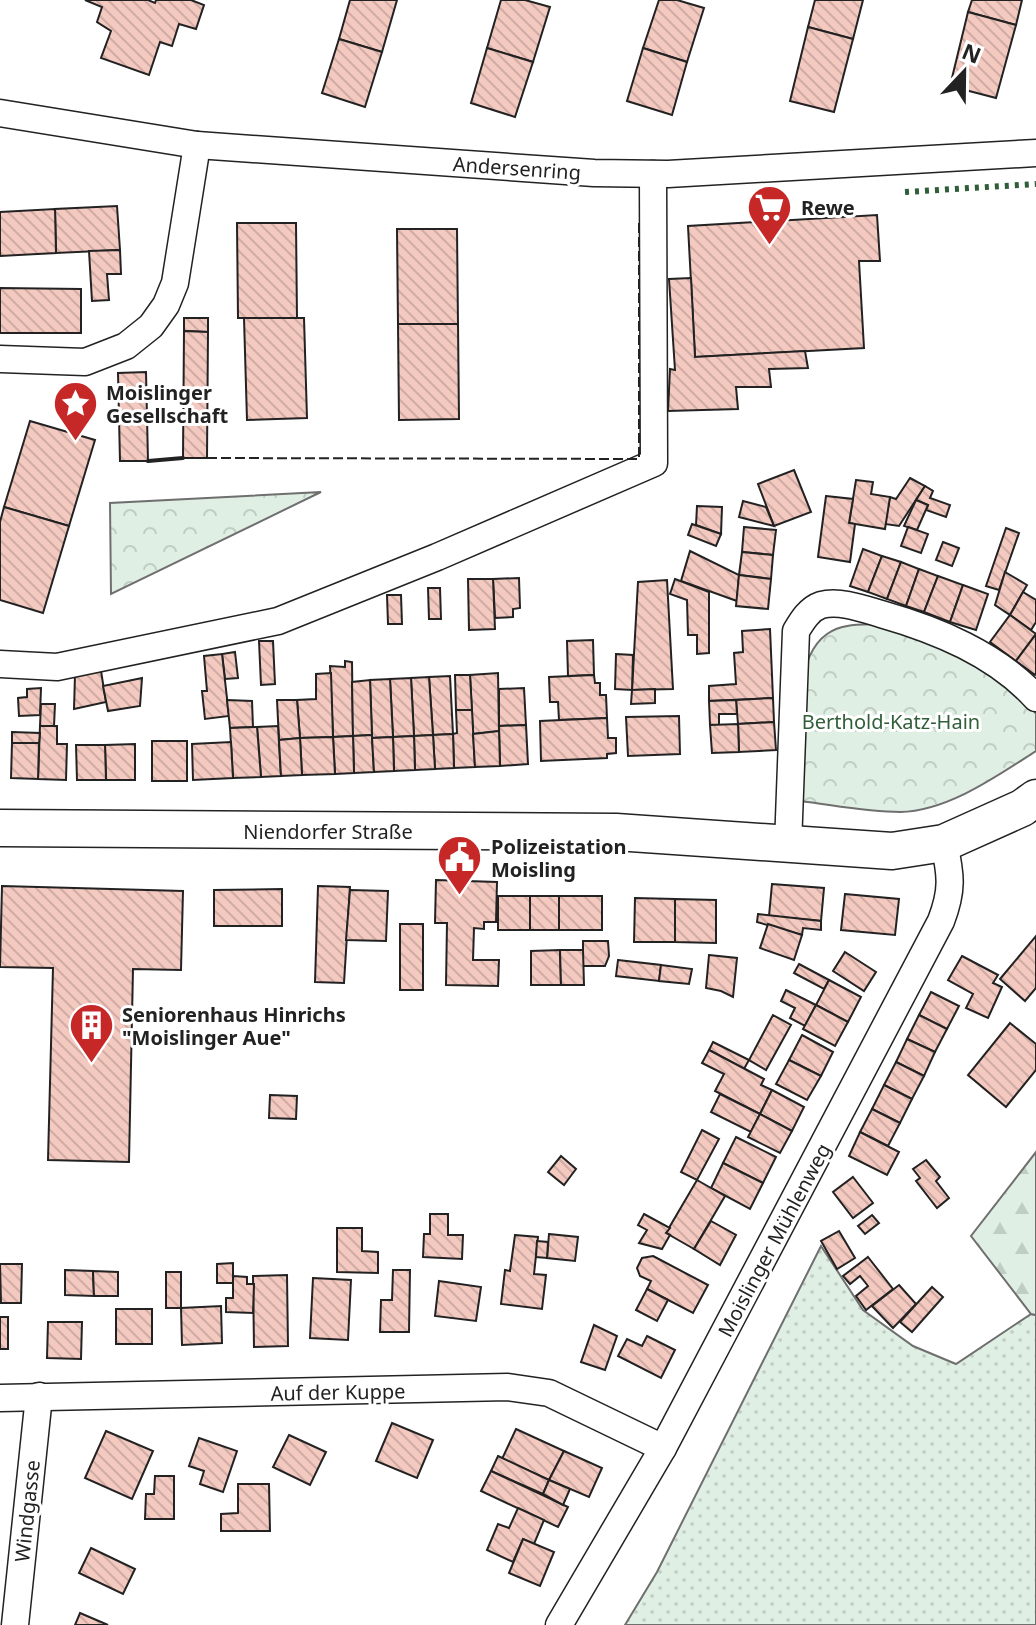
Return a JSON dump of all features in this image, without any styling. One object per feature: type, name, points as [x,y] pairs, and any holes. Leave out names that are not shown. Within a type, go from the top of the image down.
[{"type":"main road","name":"Niendorfer Straße","points":[[0,828],[616,832],[892,851],[944,843],[1022,808],[1036,798]]},
{"type":"street","name":"Andersenring","points":[[0,113],[197,145],[521,169],[653,174],[1036,153]]},
{"type":"street","points":[[0,359],[85,362],[126,346],[151,326],[166,305],[175,283],[197,145]]},
{"type":"street","points":[[0,664],[57,667],[278,621],[437,557],[654,463],[653,174]]},
{"type":"street","points":[[788,845],[796,631],[807,614],[821,605],[854,606],[924,626],[972,649],[1027,688],[1036,698]]},
{"type":"street","name":"Moislinger Mühlenweg","points":[[559,1625],[663,1448],[941,921],[949,900],[951,875],[944,843]]},
{"type":"street","name":"Auf der Kuppe","points":[[0,1398],[508,1387],[549,1393],[663,1448]]},
{"type":"street","name":"Windgasse","points":[[15,1625],[39,1396]]},
{"type":"green space","points":[[321,492],[111,594],[110,503]]},
{"type":"green space","name":"Berthold-Katz-Hain","points":[[880,624],[968,657],[1022,696],[1036,714],[1036,751],[954,799],[918,810],[875,811],[800,801],[798,712],[806,666],[814,647],[833,630],[852,625]]},
{"type":"green space","points":[[1036,1152],[1036,1315],[1031,1314],[971,1236]]},
{"type":"green space","points":[[821,1246],[863,1310],[913,1346],[956,1364],[1031,1314],[1036,1315],[1036,1625],[625,1625],[657,1572]]},
{"type":"building","points":[[85,0],[148,0],[155,3],[156,0],[191,0],[204,5],[196,29],[179,24],[172,46],[160,42],[149,75],[101,58],[111,31],[97,22],[102,7]]},
{"type":"building","points":[[350,0],[397,0],[382,52],[339,39]]},
{"type":"building","points":[[501,0],[525,0],[550,7],[533,62],[487,48]]},
{"type":"building","points":[[659,0],[677,0],[704,8],[687,62],[643,48]]},
{"type":"building","points":[[815,0],[863,0],[853,39],[808,27]]},
{"type":"building","points":[[972,0],[1022,0],[1016,25],[968,12]]},
{"type":"building","points":[[968,12],[1016,25],[996,98],[950,86]]},
{"type":"building","points":[[808,27],[853,39],[834,112],[790,101]]},
{"type":"building","points":[[339,39],[382,52],[365,107],[322,93]]},
{"type":"building","points":[[487,48],[533,62],[515,117],[471,103]]},
{"type":"building","points":[[643,48],[687,62],[672,115],[627,101]]},
{"type":"building","points":[[117,206],[120,250],[56,253],[55,209]]},
{"type":"building","points":[[55,209],[56,253],[0,256],[0,212]]},
{"type":"building","points":[[877,215],[880,261],[859,261],[864,348],[695,357],[688,226]]},
{"type":"building","points":[[237,223],[296,223],[297,318],[238,318]]},
{"type":"building","points":[[397,229],[457,229],[458,324],[398,324]]},
{"type":"building","points":[[120,250],[121,274],[107,274],[109,300],[92,301],[89,251]]},
{"type":"building","points":[[691,278],[695,357],[805,351],[808,368],[769,369],[771,387],[736,387],[738,409],[668,411],[670,369],[675,370],[669,279]]},
{"type":"building","points":[[0,288],[81,289],[81,333],[0,333]]},
{"type":"building","points":[[184,318],[208,318],[208,332],[184,331]]},
{"type":"building","points":[[244,318],[304,318],[307,418],[247,420]]},
{"type":"building","points":[[398,324],[458,324],[459,419],[399,420]]},
{"type":"building","points":[[184,331],[208,332],[207,458],[183,458]]},
{"type":"building","points":[[146,372],[148,461],[120,461],[118,373]]},
{"type":"building","points":[[30,421],[95,440],[69,526],[4,507]]},
{"type":"building","points":[[794,470],[811,512],[774,526],[758,484]]},
{"type":"building","points":[[910,478],[925,486],[899,526],[885,524],[890,497],[896,499]]},
{"type":"building","points":[[856,480],[873,482],[871,494],[890,497],[885,529],[849,523]]},
{"type":"building","points":[[925,486],[933,491],[930,498],[950,505],[946,517],[926,510],[928,505],[916,500]]},
{"type":"building","points":[[826,496],[853,499],[849,523],[855,524],[850,562],[818,557]]},
{"type":"building","points":[[916,500],[928,505],[917,530],[904,526]]},
{"type":"building","points":[[743,501],[766,507],[774,526],[739,517]]},
{"type":"building","points":[[697,506],[722,507],[721,534],[696,525]]},
{"type":"building","points":[[4,507],[69,526],[43,613],[0,600],[0,522]]},
{"type":"building","points":[[692,524],[721,534],[716,546],[688,535]]},
{"type":"building","points":[[744,527],[776,530],[773,555],[742,552]]},
{"type":"building","points":[[908,527],[928,534],[921,553],[901,546]]},
{"type":"building","points":[[1006,528],[1019,533],[999,590],[986,586]]},
{"type":"building","points":[[943,542],[959,548],[952,566],[936,560]]},
{"type":"building","points":[[863,549],[882,556],[868,592],[850,586]]},
{"type":"building","points":[[690,551],[739,575],[737,601],[681,581]]},
{"type":"building","points":[[742,552],[773,555],[771,579],[739,575]]},
{"type":"building","points":[[882,556],[901,562],[887,599],[868,592]]},
{"type":"building","points":[[901,562],[919,569],[906,606],[887,599]]},
{"type":"building","points":[[919,569],[938,576],[924,612],[906,606]]},
{"type":"building","points":[[1005,572],[1027,585],[1010,615],[995,605]]},
{"type":"building","points":[[739,575],[771,579],[768,609],[736,606]]},
{"type":"building","points":[[938,576],[963,585],[950,622],[924,612]]},
{"type":"building","points":[[519,578],[520,608],[513,609],[513,617],[495,618],[493,579]]},
{"type":"building","points":[[468,579],[493,579],[495,629],[469,630]]},
{"type":"building","points":[[675,579],[709,592],[709,653],[697,654],[697,635],[688,635],[687,600],[670,594]]},
{"type":"building","points":[[667,580],[673,689],[632,690],[638,582]]},
{"type":"building","points":[[963,585],[988,594],[976,630],[950,622]]},
{"type":"building","points":[[428,588],[440,588],[441,619],[429,619]]},
{"type":"building","points":[[1023,592],[1036,600],[1036,622],[1031,630],[1010,615]]},
{"type":"building","points":[[387,595],[401,595],[402,624],[388,624]]},
{"type":"building","points":[[1010,615],[1036,634],[1016,661],[990,642]]},
{"type":"building","points":[[770,629],[773,698],[709,701],[709,686],[736,684],[734,653],[743,652],[742,631]]},
{"type":"building","points":[[1036,634],[1036,673],[1035,675],[1016,661]]},
{"type":"building","points":[[593,640],[594,675],[568,676],[567,641]]},
{"type":"building","points":[[259,641],[273,641],[275,684],[261,685]]},
{"type":"building","points":[[235,652],[238,678],[225,679],[222,654]]},
{"type":"building","points":[[222,654],[229,716],[205,719],[202,691],[207,691],[204,656]]},
{"type":"building","points":[[616,654],[633,655],[632,690],[615,689]]},
{"type":"building","points":[[345,661],[352,662],[353,736],[333,737],[330,666],[345,667]]},
{"type":"building","points":[[101,671],[106,702],[74,709],[75,675]]},
{"type":"building","points":[[331,673],[333,737],[300,738],[297,700],[316,699],[316,674]]},
{"type":"building","points":[[498,673],[499,731],[473,734],[470,675]]},
{"type":"building","points":[[455,675],[470,675],[472,710],[456,710]]},
{"type":"building","points":[[594,675],[595,683],[600,683],[600,695],[606,695],[607,718],[559,720],[558,702],[550,702],[549,677]]},
{"type":"building","points":[[450,676],[453,734],[433,735],[429,677]]},
{"type":"building","points":[[429,677],[433,735],[414,736],[411,678]]},
{"type":"building","points":[[142,678],[140,706],[108,711],[103,686]]},
{"type":"building","points":[[411,678],[414,736],[393,737],[390,679]]},
{"type":"building","points":[[390,679],[393,737],[372,738],[370,680]]},
{"type":"building","points":[[370,680],[372,735],[353,736],[352,682]]},
{"type":"building","points":[[41,688],[40,715],[19,716],[18,698],[27,697],[27,689]]},
{"type":"building","points":[[524,688],[526,725],[499,726],[499,689]]},
{"type":"building","points":[[655,689],[655,703],[631,704],[632,690]]},
{"type":"building","points":[[773,698],[774,722],[738,724],[736,700]]},
{"type":"building","points":[[227,700],[252,701],[253,727],[230,728]]},
{"type":"building","points":[[277,700],[297,700],[300,738],[279,740]]},
{"type":"building","points":[[736,700],[737,714],[719,714],[719,725],[710,725],[709,701]]},
{"type":"building","points":[[41,704],[55,704],[54,726],[40,726]]},
{"type":"building","points":[[456,710],[472,710],[475,767],[454,768]]},
{"type":"building","points":[[679,716],[680,754],[628,756],[626,717]]},
{"type":"building","points":[[607,718],[608,738],[616,738],[616,753],[607,754],[607,758],[541,761],[540,721]]},
{"type":"building","points":[[774,722],[776,750],[739,752],[738,724]]},
{"type":"building","points":[[738,724],[739,752],[712,753],[710,725]]},
{"type":"building","points":[[526,725],[528,764],[500,766],[499,726]]},
{"type":"building","points":[[40,726],[57,726],[57,744],[67,744],[66,780],[38,779]]},
{"type":"building","points":[[278,726],[281,776],[261,777],[257,727]]},
{"type":"building","points":[[257,727],[261,777],[233,778],[230,728]]},
{"type":"building","points":[[499,731],[500,766],[475,767],[473,734]]},
{"type":"building","points":[[12,732],[40,733],[39,743],[12,743]]},
{"type":"building","points":[[453,734],[454,768],[435,769],[433,735]]},
{"type":"building","points":[[372,735],[374,772],[354,773],[353,736]]},
{"type":"building","points":[[433,735],[435,769],[415,770],[414,736]]},
{"type":"building","points":[[353,736],[354,773],[335,774],[333,737]]},
{"type":"building","points":[[414,736],[415,770],[394,771],[393,737]]},
{"type":"building","points":[[333,737],[335,774],[302,775],[300,738]]},
{"type":"building","points":[[393,737],[394,771],[374,772],[372,738]]},
{"type":"building","points":[[300,738],[302,775],[281,776],[279,740]]},
{"type":"building","points":[[152,741],[187,741],[187,781],[152,781]]},
{"type":"building","points":[[231,742],[233,778],[193,780],[192,744]]},
{"type":"building","points":[[12,743],[39,743],[38,779],[11,778]]},
{"type":"building","points":[[135,744],[135,780],[106,780],[105,745]]},
{"type":"building","points":[[76,745],[105,745],[106,780],[77,780]]},
{"type":"building","points":[[436,880],[497,882],[496,922],[484,922],[484,929],[474,928],[473,960],[499,960],[498,986],[446,985],[447,923],[435,923]]},
{"type":"building","points":[[772,884],[824,888],[821,921],[769,916]]},
{"type":"building","name":"Seniorenhaus Hinrichs \"Moislinger Aue\"","points":[[2,886],[183,891],[181,970],[133,969],[129,1162],[48,1160],[53,968],[0,967]]},
{"type":"building","points":[[318,886],[350,887],[344,983],[315,982]]},
{"type":"building","points":[[282,889],[282,926],[214,926],[214,890]]},
{"type":"building","points":[[350,890],[388,891],[386,941],[346,940]]},
{"type":"building","points":[[845,894],[899,899],[895,935],[841,930]]},
{"type":"building","points":[[498,896],[530,896],[530,930],[498,930]]},
{"type":"building","points":[[530,896],[559,896],[559,930],[530,930]]},
{"type":"building","points":[[559,896],[602,896],[602,930],[559,930]]},
{"type":"building","points":[[635,898],[675,899],[675,942],[634,942]]},
{"type":"building","points":[[675,899],[716,900],[716,943],[675,942]]},
{"type":"building","points":[[758,914],[821,921],[821,930],[803,928],[802,935],[757,922]]},
{"type":"building","points":[[400,924],[423,924],[423,990],[400,990]]},
{"type":"building","points":[[768,924],[802,935],[794,960],[760,948]]},
{"type":"building","points":[[1036,936],[1036,988],[1025,1001],[1000,979]]},
{"type":"building","points":[[583,941],[608,941],[609,956],[605,966],[583,966]]},
{"type":"building","points":[[560,950],[561,985],[531,985],[531,951]]},
{"type":"building","points":[[560,950],[583,950],[584,985],[561,985]]},
{"type":"building","points":[[845,952],[876,972],[864,991],[833,971]]},
{"type":"building","points":[[709,955],[737,958],[733,997],[706,988]]},
{"type":"building","points":[[962,956],[998,975],[993,983],[1002,987],[988,1018],[966,1008],[973,994],[948,980]]},
{"type":"building","points":[[618,960],[661,965],[659,981],[616,976]]},
{"type":"building","points":[[799,964],[829,980],[824,989],[794,973]]},
{"type":"building","points":[[661,965],[692,969],[689,984],[659,981]]},
{"type":"building","points":[[829,980],[861,997],[848,1022],[816,1005]]},
{"type":"building","points":[[786,990],[816,1005],[805,1026],[790,1018],[795,1008],[781,1001]]},
{"type":"building","points":[[931,992],[959,1006],[947,1029],[919,1015]]},
{"type":"building","points":[[816,1005],[848,1022],[835,1046],[803,1029]]},
{"type":"building","points":[[773,1015],[791,1025],[766,1070],[749,1060]]},
{"type":"building","points":[[919,1015],[947,1029],[935,1052],[907,1039]]},
{"type":"building","points":[[1010,1023],[1036,1044],[1036,1070],[1006,1107],[968,1075]]},
{"type":"building","points":[[802,1035],[833,1052],[821,1076],[789,1060]]},
{"type":"building","points":[[907,1039],[935,1052],[924,1076],[896,1062]]},
{"type":"building","points":[[713,1042],[749,1060],[744,1069],[709,1050]]},
{"type":"building","points":[[709,1050],[764,1079],[761,1085],[772,1090],[760,1114],[715,1091],[724,1074],[702,1063]]},
{"type":"building","points":[[789,1060],[821,1076],[807,1100],[776,1084]]},
{"type":"building","points":[[896,1062],[924,1076],[912,1099],[884,1085]]},
{"type":"building","points":[[884,1085],[912,1099],[900,1123],[872,1109]]},
{"type":"building","points":[[772,1090],[804,1107],[792,1131],[760,1114]]},
{"type":"building","points":[[720,1094],[760,1114],[751,1132],[711,1112]]},
{"type":"building","points":[[270,1095],[297,1096],[296,1119],[269,1118]]},
{"type":"building","points":[[872,1109],[900,1123],[888,1146],[860,1132]]},
{"type":"building","points":[[760,1114],[792,1131],[780,1153],[748,1137]]},
{"type":"building","points":[[702,1130],[719,1139],[697,1180],[681,1172]]},
{"type":"building","points":[[860,1132],[899,1152],[887,1175],[849,1156]]},
{"type":"building","points":[[736,1137],[776,1157],[763,1183],[723,1163]]},
{"type":"building","points":[[561,1156],[576,1169],[564,1185],[548,1172]]},
{"type":"building","points":[[926,1160],[940,1177],[936,1181],[949,1198],[937,1208],[916,1181],[920,1178],[913,1169]]},
{"type":"building","points":[[723,1163],[763,1183],[750,1209],[711,1188]]},
{"type":"building","points":[[853,1177],[873,1203],[853,1218],[833,1192]]},
{"type":"building","points":[[697,1180],[725,1196],[694,1249],[666,1233]]},
{"type":"building","points":[[430,1214],[448,1214],[448,1235],[463,1235],[462,1259],[423,1257],[424,1234],[430,1234]]},
{"type":"building","points":[[644,1214],[670,1228],[666,1233],[670,1235],[662,1249],[639,1243],[647,1230],[638,1225]]},
{"type":"building","points":[[872,1215],[879,1223],[865,1234],[858,1226]]},
{"type":"building","points":[[711,1221],[736,1235],[720,1265],[694,1249]]},
{"type":"building","points":[[337,1228],[362,1228],[362,1251],[378,1252],[378,1273],[337,1272]]},
{"type":"building","points":[[839,1231],[855,1258],[837,1269],[821,1241]]},
{"type":"building","points":[[549,1234],[578,1237],[575,1261],[547,1258]]},
{"type":"building","points":[[515,1235],[538,1237],[534,1274],[546,1275],[542,1309],[501,1304],[505,1270],[510,1271]]},
{"type":"building","points":[[537,1241],[548,1242],[547,1258],[536,1257]]},
{"type":"building","points":[[653,1256],[708,1285],[693,1313],[647,1289],[651,1281],[640,1276],[637,1268],[642,1258]]},
{"type":"building","points":[[868,1257],[893,1289],[866,1310],[856,1296],[868,1286],[860,1276],[850,1284],[843,1276]]},
{"type":"building","points":[[233,1263],[233,1283],[217,1283],[217,1264]]},
{"type":"building","points":[[0,1264],[22,1264],[21,1303],[1,1303]]},
{"type":"building","points":[[65,1270],[93,1271],[94,1296],[65,1295]]},
{"type":"building","points":[[393,1270],[410,1270],[409,1332],[380,1332],[381,1300],[392,1300]]},
{"type":"building","points":[[93,1271],[118,1272],[118,1296],[94,1296]]},
{"type":"building","points":[[166,1272],[181,1272],[181,1308],[166,1308]]},
{"type":"building","points":[[287,1275],[288,1346],[254,1347],[253,1276]]},
{"type":"building","points":[[233,1276],[247,1277],[247,1284],[254,1284],[253,1313],[226,1312],[226,1298],[233,1298]]},
{"type":"building","points":[[313,1278],[351,1280],[348,1340],[310,1338]]},
{"type":"building","points":[[439,1281],[481,1287],[476,1321],[435,1316]]},
{"type":"building","points":[[899,1285],[916,1304],[893,1328],[872,1306]]},
{"type":"building","points":[[932,1287],[943,1297],[912,1332],[900,1322]]},
{"type":"building","points":[[647,1289],[668,1300],[657,1321],[636,1310]]},
{"type":"building","points":[[221,1306],[222,1343],[182,1345],[181,1308]]},
{"type":"building","points":[[116,1309],[152,1309],[152,1344],[116,1344]]},
{"type":"building","points":[[0,1317],[8,1317],[8,1349],[0,1349]]},
{"type":"building","points":[[48,1322],[82,1322],[81,1359],[47,1358]]},
{"type":"building","points":[[594,1325],[617,1336],[605,1370],[581,1362]]},
{"type":"building","points":[[647,1336],[675,1350],[661,1378],[618,1356],[627,1339],[642,1346]]},
{"type":"building","points":[[392,1423],[433,1440],[417,1478],[376,1461]]},
{"type":"building","points":[[516,1429],[564,1451],[549,1480],[502,1459]]},
{"type":"building","points":[[106,1431],[153,1451],[132,1499],[85,1478]]},
{"type":"building","points":[[289,1435],[326,1452],[310,1485],[273,1467]]},
{"type":"building","points":[[199,1438],[237,1451],[223,1492],[200,1484],[204,1471],[189,1466]]},
{"type":"building","points":[[564,1451],[602,1468],[589,1497],[549,1480]]},
{"type":"building","points":[[498,1456],[549,1480],[543,1494],[491,1471]]},
{"type":"building","points":[[491,1471],[568,1507],[558,1527],[481,1491]]},
{"type":"building","points":[[155,1476],[174,1476],[174,1519],[145,1519],[146,1494],[154,1494]]},
{"type":"building","points":[[549,1480],[570,1489],[563,1505],[543,1494]]},
{"type":"building","points":[[238,1484],[269,1484],[270,1531],[221,1531],[221,1514],[238,1513]]},
{"type":"building","points":[[518,1508],[544,1520],[534,1544],[523,1539],[513,1562],[487,1550],[498,1524],[509,1528]]},
{"type":"building","points":[[523,1539],[554,1552],[540,1586],[509,1573]]},
{"type":"building","points":[[91,1548],[135,1569],[123,1594],[79,1573]]},
{"type":"building","points":[[80,1613],[108,1625],[75,1625]]},
{"type":"hedge","points":[[905,192],[1036,184]]},
{"type":"fence","points":[[207,458],[639,459],[639,223]]},
{"type":"wall","points":[[148,461],[183,458]]},
{"type":"place","name":"Rewe","points":[[770,246]]},
{"type":"place","name":"Moislinger Gesellschaft","points":[[75,442]]},
{"type":"place","name":"Polizeistation Moisling","points":[[460,896]]},
{"type":"place","name":"Seniorenhaus Hinrichs \"Moislinger Aue\"","points":[[91,1065]]}]
